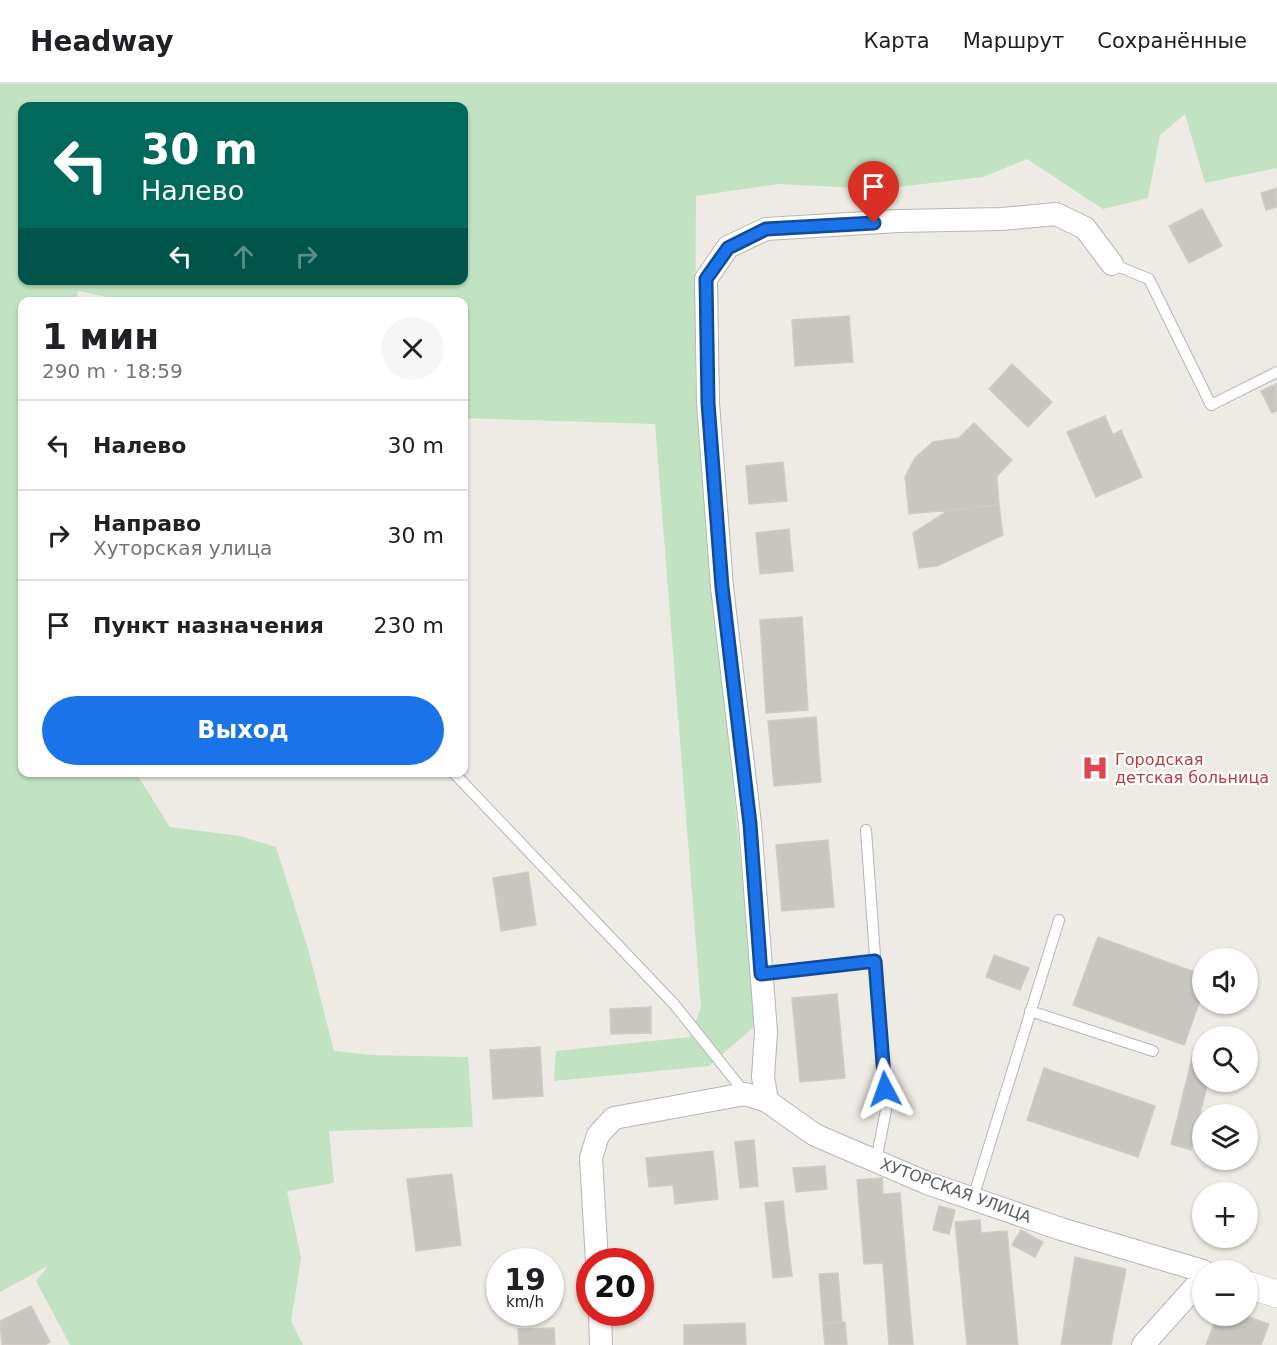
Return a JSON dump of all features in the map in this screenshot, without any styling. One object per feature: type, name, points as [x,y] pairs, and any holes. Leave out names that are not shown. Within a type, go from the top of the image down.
[{"type":"street","points":[[767,1101],[763,1077],[766,1032],[750,824],[722,587],[708,403],[706,279],[728,248],[766,229],[898,221],[1002,219],[1056,214],[1085,228],[1112,264]]},
{"type":"street","points":[[596,1248],[591,1158],[598,1135],[614,1118],[745,1094]]},
{"type":"street","name":"ХУТОРСКАЯ УЛИЦА","points":[[745,1094],[767,1101],[815,1135],[927,1183],[1061,1229],[1192,1268]]},
{"type":"street","points":[[1258,1288],[1277,1294]]},
{"type":"street","points":[[1143,1345],[1192,1290]]},
{"type":"street","points":[[601,1326],[602,1345]]},
{"type":"lane","points":[[1112,264],[1149,279],[1211,405],[1277,372]]},
{"type":"lane","points":[[458,777],[674,1004],[745,1094]]},
{"type":"lane","points":[[866,830],[886,1110],[876,1161]]},
{"type":"lane","points":[[973,1198],[1059,920]]},
{"type":"lane","points":[[761,974],[875,961]]},
{"type":"lane","points":[[1030,1011],[1153,1051]]},
{"type":"green space","points":[[0,84],[1277,84],[1277,168],[1205,183],[1185,114],[1160,135],[1148,198],[1103,209],[1027,159],[983,177],[880,189],[778,184],[696,196],[695,380],[756,1025],[709,1066],[554,1081],[556,1051],[690,1037],[701,1007],[655,424],[468,418],[468,297],[107,297],[78,291],[77,297],[18,297],[18,777],[139,777],[170,827],[240,836],[276,847],[308,949],[334,1051],[370,1055],[468,1057],[473,1127],[329,1131],[334,1183],[287,1191],[301,1258],[291,1321],[303,1345],[70,1345],[36,1281],[48,1266],[0,1292]]},
{"type":"building","points":[[1277,188],[1277,207],[1266,210],[1261,193]]},
{"type":"building","points":[[1202,209],[1222,246],[1189,263],[1169,226]]},
{"type":"building","points":[[849,316],[853,362],[795,366],[792,320]]},
{"type":"building","points":[[1012,364],[1052,402],[1028,427],[989,389]]},
{"type":"building","points":[[1276,384],[1277,411],[1272,413],[1261,391]]},
{"type":"building","points":[[1105,416],[1113,435],[1121,430],[1142,477],[1096,497],[1067,432]]},
{"type":"building","points":[[974,423],[1012,460],[997,476],[999,505],[909,514],[905,477],[915,458],[933,442],[959,438]]},
{"type":"building","points":[[783,462],[787,501],[749,504],[746,466]]},
{"type":"building","points":[[999,505],[1003,535],[937,566],[919,568],[913,533],[949,510]]},
{"type":"building","points":[[789,529],[793,571],[760,574],[756,533]]},
{"type":"building","points":[[802,617],[808,710],[766,713],[760,620]]},
{"type":"building","points":[[816,717],[821,782],[774,786],[768,721]]},
{"type":"building","points":[[828,840],[834,907],[782,911],[776,845]]},
{"type":"building","points":[[528,872],[536,925],[501,931],[493,878]]},
{"type":"building","points":[[1098,937],[1192,971],[1192,1014],[1195,1014],[1184,1045],[1073,1005]]},
{"type":"building","points":[[994,955],[1029,968],[1020,990],[986,977]]},
{"type":"building","points":[[837,994],[845,1078],[800,1082],[792,998]]},
{"type":"building","points":[[651,1007],[651,1033],[611,1034],[610,1009]]},
{"type":"building","points":[[540,1047],[543,1096],[493,1099],[490,1050]]},
{"type":"building","points":[[1192,1058],[1192,1092],[1206,1092],[1202,1104],[1192,1104],[1191,1150],[1171,1144]]},
{"type":"building","points":[[1044,1068],[1155,1106],[1138,1157],[1027,1120]]},
{"type":"building","points":[[754,1140],[758,1186],[740,1188],[735,1142]]},
{"type":"building","points":[[713,1151],[718,1199],[675,1204],[673,1185],[649,1187],[646,1158]]},
{"type":"building","points":[[825,1166],[827,1189],[796,1192],[793,1168]]},
{"type":"building","points":[[452,1174],[461,1245],[416,1251],[407,1179]]},
{"type":"building","points":[[882,1178],[883,1194],[900,1193],[913,1345],[889,1345],[883,1263],[864,1264],[857,1180]]},
{"type":"building","points":[[783,1201],[792,1276],[773,1278],[765,1203]]},
{"type":"building","points":[[939,1206],[955,1210],[949,1234],[933,1230]]},
{"type":"building","points":[[980,1220],[981,1233],[1007,1231],[1018,1345],[967,1345],[955,1222]]},
{"type":"building","points":[[1021,1230],[1043,1242],[1035,1257],[1012,1245]]},
{"type":"building","points":[[1075,1257],[1126,1269],[1111,1345],[1061,1345]]},
{"type":"building","points":[[838,1273],[842,1322],[823,1324],[819,1274]]},
{"type":"building","points":[[31,1306],[50,1342],[45,1345],[2,1345],[0,1321]]},
{"type":"building","points":[[1258,1320],[1269,1324],[1261,1345],[1206,1345],[1213,1326],[1258,1326]]},
{"type":"building","points":[[845,1322],[847,1345],[825,1345],[823,1324]]},
{"type":"building","points":[[745,1323],[746,1345],[684,1345],[684,1325]]},
{"type":"building","points":[[554,1328],[555,1345],[519,1345],[518,1329]]},
{"type":"place","name":"Городская детская больница","points":[[1095,768]]},
{"type":"route","points":[[874,223],[766,229],[728,248],[706,279],[706,333],[708,403],[722,587],[750,824],[761,974],[875,961],[885,1089]]}]
